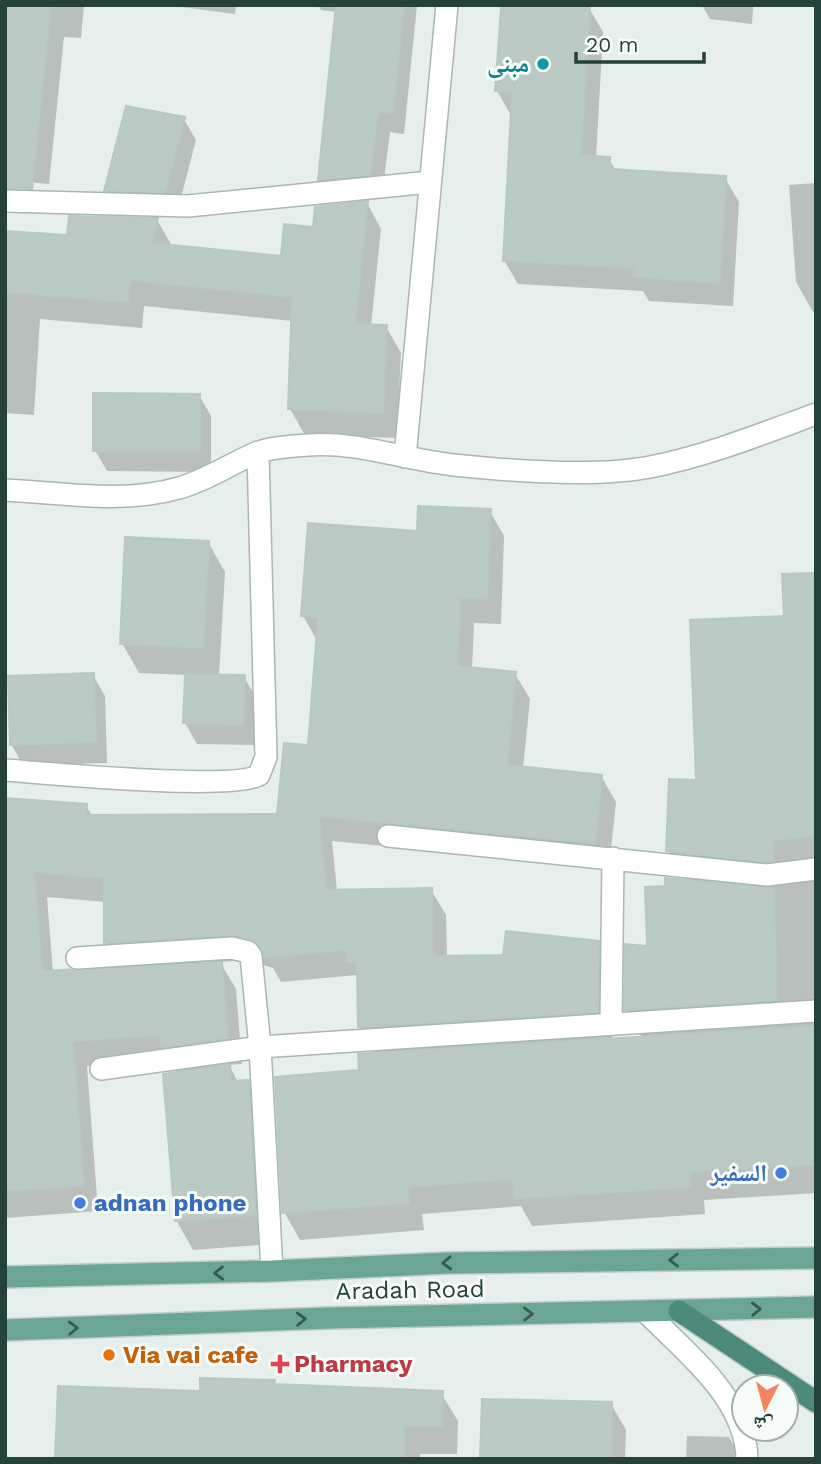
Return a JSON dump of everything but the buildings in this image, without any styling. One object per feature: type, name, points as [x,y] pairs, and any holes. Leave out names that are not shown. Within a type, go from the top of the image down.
[{"type":"highway","points":[[679,1311],[816,1402]]},
{"type":"main road","name":"Aradah Road","points":[[5,1277],[272,1271],[449,1263],[816,1258]]},
{"type":"main road","name":"Aradah Road","points":[[5,1330],[330,1318],[816,1307]]},
{"type":"street","points":[[405,457],[430,182],[437,136],[447,5]]},
{"type":"street","points":[[5,201],[188,206],[430,182]]},
{"type":"street","points":[[5,490],[124,497],[178,488],[218,473],[258,452],[309,444],[336,444],[420,461],[511,469],[591,471],[647,468],[702,455],[816,414]]},
{"type":"street","points":[[5,770],[195,781],[244,780],[259,775],[266,757],[258,452]]},
{"type":"street","points":[[388,836],[767,875],[816,869]]},
{"type":"street","points":[[611,1024],[613,858]]},
{"type":"street","points":[[77,958],[232,948],[248,952],[251,956],[260,1047],[272,1271]]},
{"type":"street","points":[[100,1069],[260,1047],[816,1011]]},
{"type":"street","points":[[646,1312],[716,1386],[741,1422],[747,1459]]},
{"type":"place","name":"مبنى","points":[[543,64]]},
{"type":"place","name":"السفير","points":[[781,1173]]},
{"type":"place","name":"adnan phone","points":[[80,1203]]},
{"type":"place","name":"Via vai cafe","points":[[109,1355]]},
{"type":"place","name":"Pharmacy","points":[[280,1364]]}]
